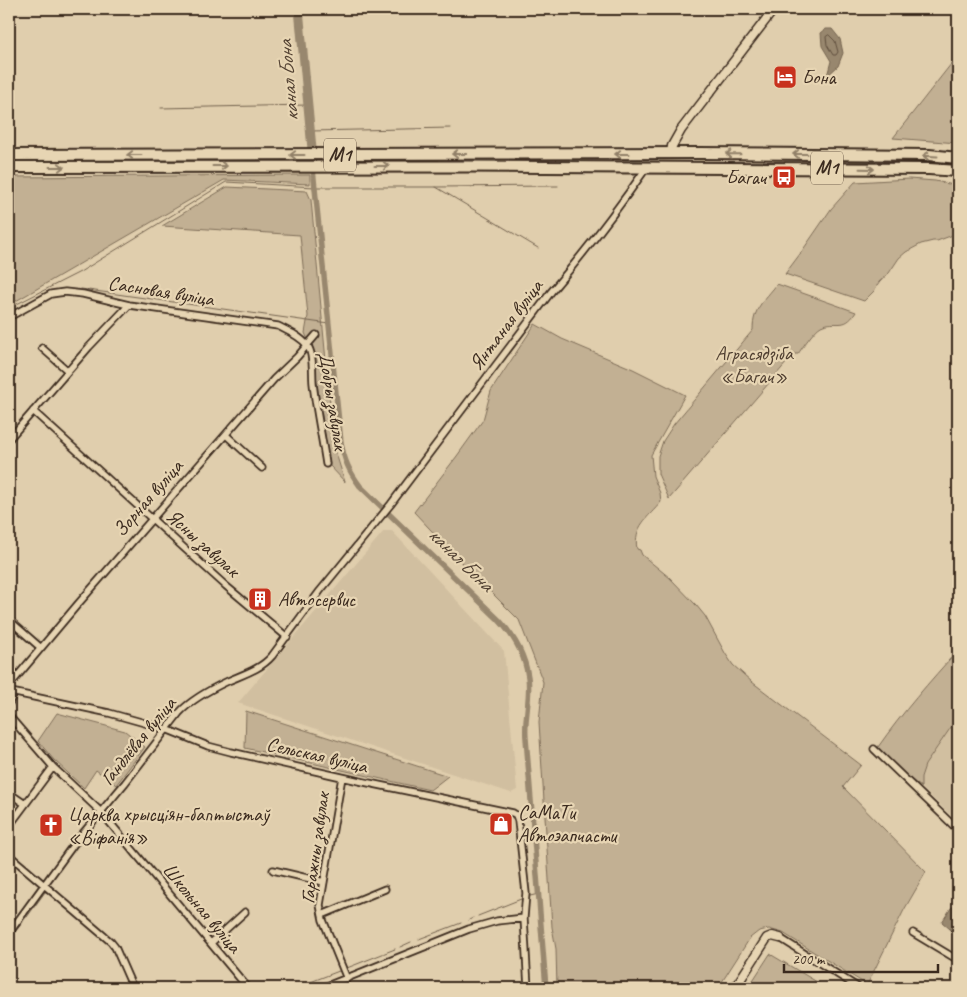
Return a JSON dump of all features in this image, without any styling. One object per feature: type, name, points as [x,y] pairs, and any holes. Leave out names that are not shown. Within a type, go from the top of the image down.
[{"type":"highway","name":"М1","points":[[9,156],[671,154],[929,155],[958,158]]},
{"type":"highway","name":"М1","points":[[9,167],[647,167],[929,169],[958,171]]},
{"type":"street","points":[[671,154],[672,146],[680,130],[774,9]]},
{"type":"street","name":"Янтаная вуліца","points":[[392,504],[551,292],[615,212],[647,167]]},
{"type":"street","name":"Сасновая вуліца","points":[[9,317],[51,294],[66,292],[129,305],[278,326],[294,333],[307,345]]},
{"type":"street","points":[[9,439],[68,370],[129,305]]},
{"type":"street","name":"Зорная вуліца","points":[[9,703],[12,697],[9,689],[40,648],[274,379],[316,335]]},
{"type":"street","name":"Добры завулак","points":[[307,345],[312,360],[313,382],[326,464]]},
{"type":"street","points":[[42,348],[68,370]]},
{"type":"street","name":"Ясны завулак","points":[[33,411],[226,586],[287,636]]},
{"type":"street","points":[[226,435],[262,468]]},
{"type":"street","name":"Гандлёвая вуліца","points":[[9,933],[74,844],[126,783],[166,728],[187,705],[217,687],[267,662],[320,591],[392,504]]},
{"type":"street","points":[[9,620],[40,648]]},
{"type":"street","name":"Сельская вуліца","points":[[9,689],[109,712],[166,728],[208,746],[342,777],[513,813],[518,821],[526,893],[524,918]]},
{"type":"street","name":"Школьная вуліца","points":[[9,716],[53,767],[101,812],[248,988]]},
{"type":"street","points":[[874,749],[958,830]]},
{"type":"street","points":[[9,826],[53,767]]},
{"type":"street","name":"Гаражны завулак","points":[[342,777],[320,904],[323,920],[347,979]]},
{"type":"street","points":[[9,793],[25,804]]},
{"type":"street","points":[[9,855],[111,942],[133,988]]},
{"type":"street","points":[[273,870],[324,882]]},
{"type":"street","points":[[322,915],[385,890]]},
{"type":"street","points":[[211,943],[245,912]]},
{"type":"street","points":[[322,988],[469,929],[497,921],[524,918],[528,988]]},
{"type":"street","points":[[913,933],[958,960]]},
{"type":"street","points":[[734,988],[767,938],[772,936],[780,938],[859,988]]},
{"type":"shaded area","points":[[384,531],[392,531],[504,651],[517,790],[511,793],[238,703]]},
{"type":"shaded area","points":[[958,717],[958,822],[921,787],[921,777],[925,765]]},
{"type":"green space","points":[[958,55],[958,143],[893,138],[955,59]]},
{"type":"green space","points":[[310,175],[310,184],[224,180],[9,305],[9,177]]},
{"type":"green space","points":[[909,179],[935,181],[958,186],[958,236],[953,235],[921,244],[906,252],[864,301],[785,274],[831,209],[855,182]]},
{"type":"green space","points":[[227,187],[307,191],[311,200],[334,447],[345,482],[330,466],[313,351],[305,333],[308,316],[300,235],[162,226]]},
{"type":"green space","name":"Аграсядзіба «Багач»","points":[[777,284],[856,312],[852,318],[844,323],[827,324],[815,331],[798,354],[794,354],[669,499],[658,474],[658,456],[663,441],[674,424],[753,330],[753,322],[757,310]]},
{"type":"green space","points":[[535,324],[562,339],[633,369],[685,395],[651,455],[653,476],[660,493],[661,502],[639,528],[636,541],[637,549],[670,578],[696,605],[705,616],[733,665],[752,682],[861,765],[843,787],[926,872],[904,910],[867,985],[783,933],[769,929],[759,931],[750,938],[718,988],[557,988],[556,949],[552,927],[539,722],[543,682],[519,620],[414,512],[483,420],[491,391]]},
{"type":"green space","points":[[958,650],[958,717],[925,765],[921,777],[921,787],[908,777],[878,747],[916,697]]},
{"type":"green space","points":[[246,711],[448,776],[430,790],[245,748]]},
{"type":"green space","points":[[57,713],[125,731],[145,747],[116,785],[96,770],[84,788],[54,760],[38,741]]},
{"type":"green space","points":[[770,954],[827,988],[748,988]]},
{"type":"water","points":[[826,29],[832,29],[840,39],[843,53],[838,66],[827,76],[831,61],[822,46],[821,33]]},
{"type":"water","points":[[958,905],[958,936],[942,922],[951,908]]},
{"type":"waterway","name":"канал Бона","points":[[299,9],[312,149]]},
{"type":"waterway","points":[[161,108],[308,105]]},
{"type":"waterway","points":[[311,131],[451,128]]},
{"type":"waterway","name":"канал Бона","points":[[313,169],[341,442],[348,465],[360,486],[499,620],[514,639],[527,669],[529,685],[526,738],[546,988]]},
{"type":"waterway","points":[[9,308],[80,272],[226,182],[315,187],[436,187],[538,248]]},
{"type":"waterway","points":[[436,187],[558,186]]},
{"type":"waterway","points":[[81,289],[329,324]]},
{"type":"waterway","points":[[27,917],[45,892],[57,900]]},
{"type":"waterway","points":[[530,896],[539,894]]},
{"type":"waterway","points":[[478,916],[521,899]]},
{"type":"waterway","points":[[469,920],[473,918]]},
{"type":"waterway","points":[[81,920],[88,926]]},
{"type":"waterway","points":[[15,932],[23,922]]},
{"type":"waterway","points":[[419,939],[461,923]]},
{"type":"waterway","points":[[106,942],[111,949]]},
{"type":"waterway","points":[[400,947],[411,942]]},
{"type":"waterway","points":[[347,968],[395,949]]},
{"type":"waterway","points":[[116,958],[121,968]]},
{"type":"waterway","points":[[295,988],[339,971]]},
{"type":"waterway","points":[[125,978],[129,986]]},
{"type":"place","name":"Бона","points":[[785,77]]},
{"type":"place","name":"Багач","points":[[784,177]]},
{"type":"place","name":"Автосервис","points":[[260,599]]},
{"type":"place","name":"СаМаТи Автоэапчасти","points":[[501,824]]},
{"type":"place","name":"Царква хрысціян-баптыстаў «Віфанія»","points":[[51,825]]}]
